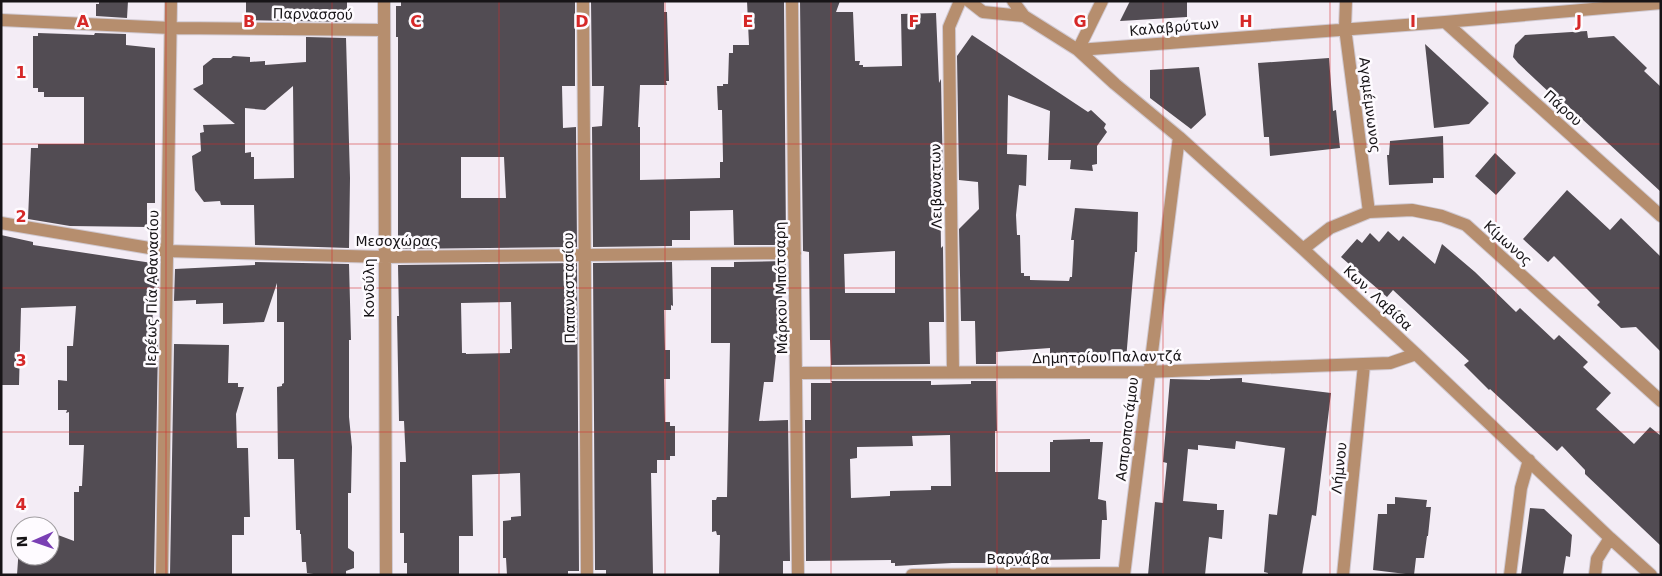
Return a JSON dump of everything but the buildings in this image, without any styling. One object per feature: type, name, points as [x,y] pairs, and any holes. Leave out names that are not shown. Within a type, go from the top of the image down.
[{"type":"street","name":"Ιερέως Πία Αθανασίου","points":[[162,575],[172,1]]},
{"type":"street","name":"Κονδύλη","points":[[384,1],[386,575]]},
{"type":"street","name":"Παπαναστασίου","points":[[582,1],[587,575]]},
{"type":"street","name":"Μάρκου Μπότσαρη","points":[[792,1],[798,575]]},
{"type":"street","name":"Λειβανατων","points":[[953,372],[949,27],[960,1]]},
{"type":"street","points":[[969,1],[983,12],[1024,16]]},
{"type":"street","points":[[1013,1],[1024,16]]},
{"type":"street","points":[[1078,50],[1102,1]]},
{"type":"street","name":"Αγαμέμνωνος","points":[[1346,1],[1345,28],[1369,212]]},
{"type":"street","name":"Καλαβρύτων","points":[[1078,50],[1345,28],[1444,22],[1661,3]]},
{"type":"street","name":"Κων. Λαβίδα","points":[[1024,16],[1078,50],[1115,84],[1179,137],[1303,249],[1651,575]]},
{"type":"street","name":"Παρνασσού","points":[[1,20],[171,28],[384,30]]},
{"type":"street","name":"Πάρου","points":[[1444,22],[1661,216]]},
{"type":"street","name":"Ασπροποτάμου","points":[[1124,574],[1179,137]]},
{"type":"street","name":"Κίμωνος","points":[[1303,249],[1330,228],[1369,212],[1412,210],[1442,216],[1466,225],[1661,401]]},
{"type":"street","name":"Μεσοχώρας","points":[[1,223],[167,251],[384,257],[795,254]]},
{"type":"street","name":"Δημητρίου Παλαντζά","points":[[796,373],[1150,372],[1364,365],[1390,363],[1416,354]]},
{"type":"street","name":"Λήμνου","points":[[1343,575],[1364,365]]},
{"type":"street","points":[[1510,575],[1521,488],[1529,460]]},
{"type":"street","points":[[1595,575],[1597,559],[1610,538]]},
{"type":"street","name":"Βαρνάβα","points":[[912,575],[1124,574]]}]
